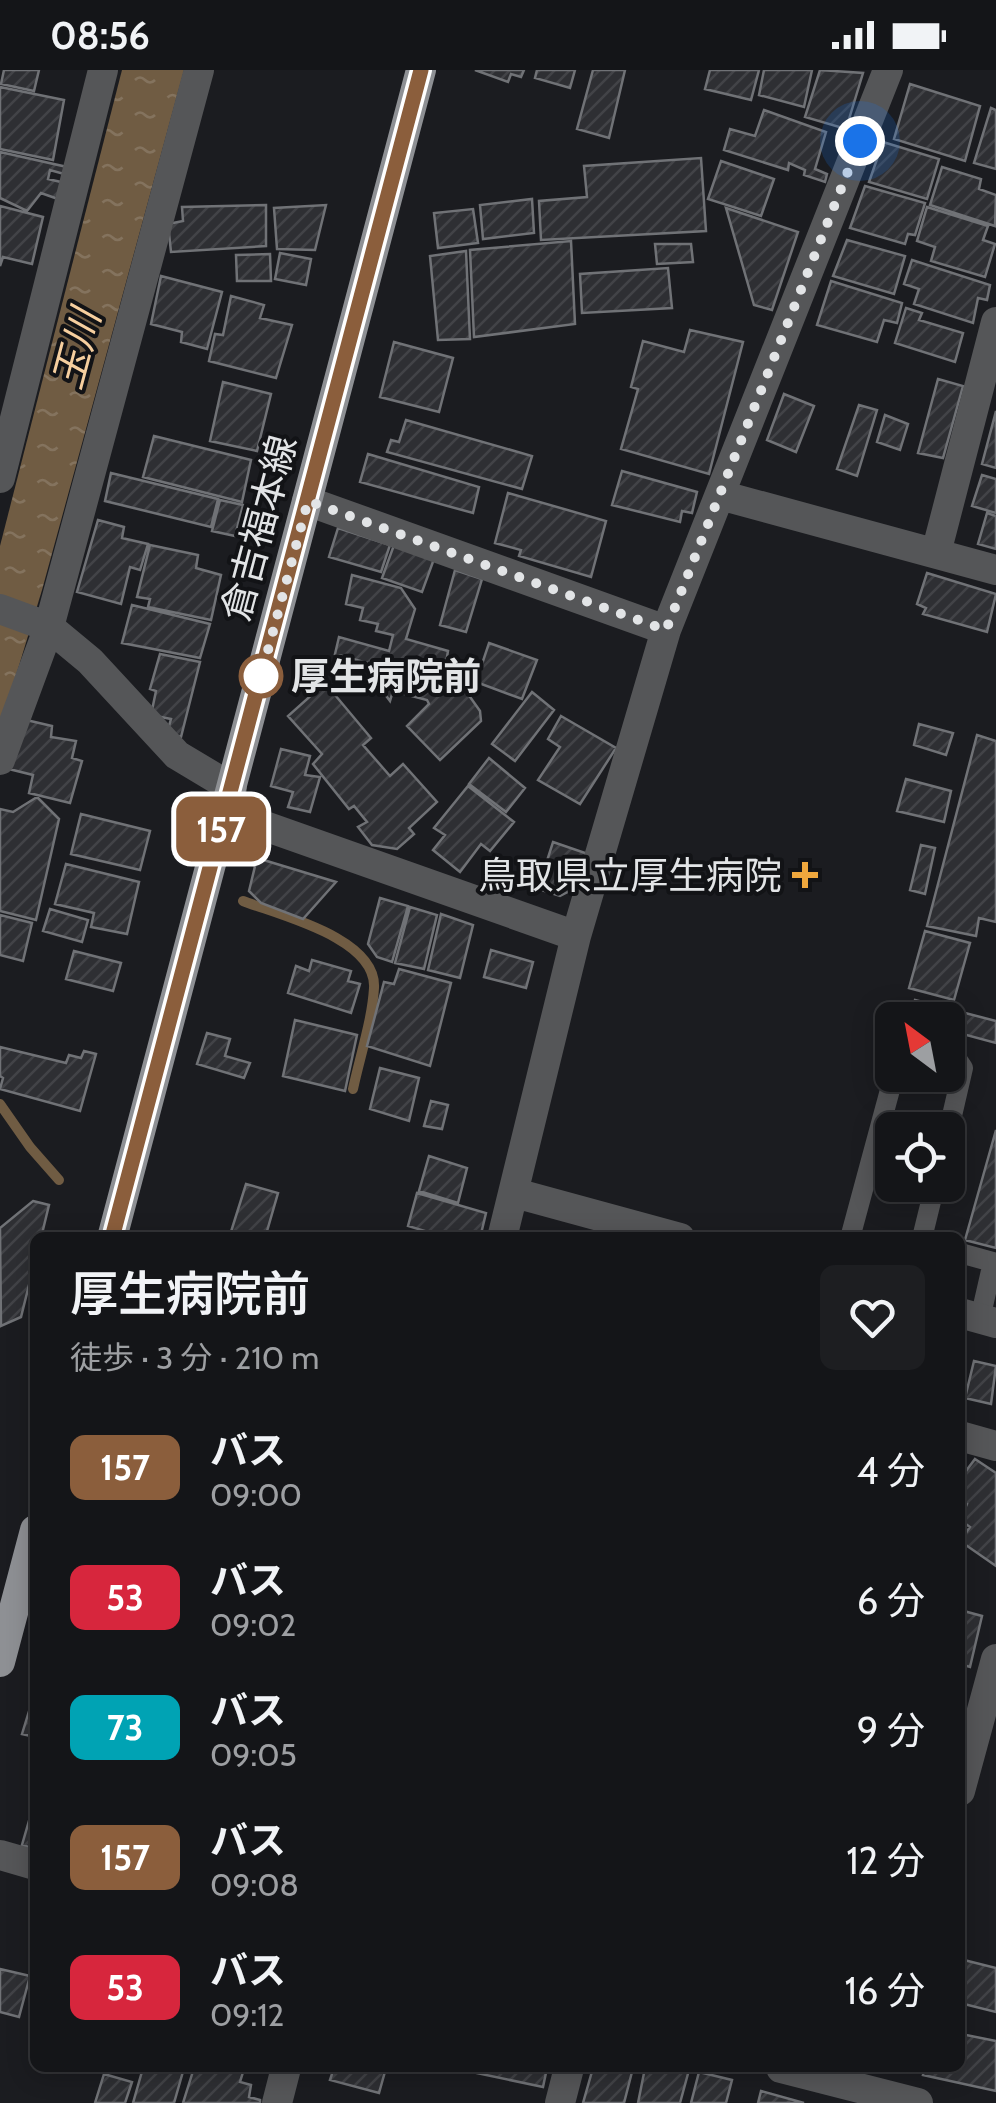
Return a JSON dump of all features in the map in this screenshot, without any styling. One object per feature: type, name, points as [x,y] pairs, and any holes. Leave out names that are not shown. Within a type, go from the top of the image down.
[{"type":"main road","name":"倉吉福本線","points":[[114,1232],[421,70]]},
{"type":"main road","points":[[0,1662],[30,1549]]},
{"type":"street","points":[[0,478],[104,70]]},
{"type":"street","points":[[0,760],[49,627],[199,70]]},
{"type":"street","points":[[504,1232],[576,936],[666,630],[888,70]]},
{"type":"street","points":[[936,553],[996,322]]},
{"type":"street","points":[[720,496],[996,570]]},
{"type":"street","points":[[308,501],[666,630]]},
{"type":"street","points":[[0,609],[49,627],[90,661],[177,754],[229,800],[576,936]]},
{"type":"street","points":[[515,1193],[658,1232]]},
{"type":"street","points":[[965,1437],[996,1446]]},
{"type":"street","points":[[965,1773],[996,1660]]},
{"type":"street","points":[[0,1855],[30,1864]]},
{"type":"street","points":[[277,2103],[285,2072]]},
{"type":"street","points":[[560,2103],[568,2072]]},
{"type":"street","points":[[801,2072],[879,2088],[918,2103]]},
{"type":"lane","points":[[852,1232],[889,1092]]},
{"type":"lane","points":[[923,1232],[931,1202]]},
{"type":"lane","points":[[965,1254],[994,1262],[979,1318]]},
{"type":"water","name":"玉川","points":[[122,70],[184,70],[42,590],[0,728],[0,546]]},
{"type":"building","points":[[4,70],[39,70],[34,91],[1,84]]},
{"type":"building","points":[[475,70],[524,70],[521,77],[511,74],[508,82]]},
{"type":"building","points":[[537,70],[575,70],[570,88],[535,78]]},
{"type":"building","points":[[593,70],[625,70],[609,138],[577,129]]},
{"type":"building","points":[[710,70],[759,70],[751,100],[705,89]]},
{"type":"building","points":[[764,70],[812,70],[804,107],[759,95]]},
{"type":"building","points":[[820,70],[863,73],[846,129],[805,117]]},
{"type":"building","points":[[910,84],[980,106],[965,161],[894,139]]},
{"type":"building","points":[[0,87],[64,100],[53,160],[0,149]]},
{"type":"building","points":[[991,108],[996,110],[996,169],[974,163]]},
{"type":"building","points":[[764,110],[826,132],[815,169],[827,174],[825,182],[804,175],[805,170],[789,163],[788,170],[724,150],[730,129],[755,136]]},
{"type":"building","points":[[883,142],[939,159],[927,199],[869,182]]},
{"type":"building","points":[[0,152],[67,167],[64,174],[50,170],[48,179],[61,182],[58,199],[41,193],[27,211],[0,198]]},
{"type":"building","points":[[701,158],[706,231],[541,240],[539,201],[587,197],[584,166]]},
{"type":"building","points":[[721,161],[774,179],[761,216],[708,199]]},
{"type":"building","points":[[942,167],[981,179],[979,189],[996,195],[995,226],[930,205]]},
{"type":"building","points":[[865,186],[925,203],[915,235],[908,234],[905,244],[850,228]]},
{"type":"building","points":[[532,199],[534,233],[483,239],[480,205]]},
{"type":"building","points":[[266,205],[266,246],[171,252],[168,224],[183,221],[182,207]]},
{"type":"building","points":[[326,205],[315,250],[277,249],[274,208]]},
{"type":"building","points":[[0,206],[43,217],[32,264],[3,257],[0,266]]},
{"type":"building","points":[[927,207],[988,226],[983,240],[995,244],[985,277],[931,261],[935,247],[917,241]]},
{"type":"building","points":[[726,208],[798,232],[772,310],[754,305]]},
{"type":"building","points":[[473,209],[478,243],[438,248],[434,213]]},
{"type":"building","points":[[847,240],[905,256],[894,294],[833,276]]},
{"type":"building","points":[[571,241],[575,324],[474,337],[470,250]]},
{"type":"building","points":[[655,244],[691,244],[693,262],[657,264]]},
{"type":"building","points":[[466,251],[470,339],[438,340],[430,256]]},
{"type":"building","points":[[280,253],[311,259],[306,285],[275,279]]},
{"type":"building","points":[[270,254],[271,281],[237,281],[236,255]]},
{"type":"building","points":[[912,260],[990,285],[987,300],[978,298],[973,323],[914,304],[919,289],[904,284]]},
{"type":"building","points":[[668,268],[672,308],[582,313],[580,274]]},
{"type":"building","points":[[161,276],[222,292],[207,349],[181,342],[182,332],[151,324]]},
{"type":"building","points":[[831,281],[902,303],[897,323],[884,320],[877,342],[817,325]]},
{"type":"building","points":[[231,296],[264,305],[260,318],[292,325],[276,378],[209,361],[215,334],[223,335]]},
{"type":"building","points":[[906,308],[922,313],[919,320],[963,333],[955,362],[895,343]]},
{"type":"building","points":[[690,330],[743,342],[709,474],[621,449],[638,389],[631,387],[643,341],[684,352]]},
{"type":"building","points":[[394,342],[453,358],[439,412],[380,397]]},
{"type":"building","points":[[938,379],[963,386],[943,458],[918,453]]},
{"type":"building","points":[[223,382],[271,394],[257,451],[210,441]]},
{"type":"building","points":[[784,394],[814,406],[796,452],[767,440]]},
{"type":"building","points":[[859,405],[877,410],[857,476],[837,469]]},
{"type":"building","points":[[996,411],[996,468],[982,464]]},
{"type":"building","points":[[885,415],[908,424],[900,450],[877,442]]},
{"type":"building","points":[[406,420],[532,456],[522,489],[387,452],[391,440],[399,442]]},
{"type":"building","points":[[154,436],[251,460],[242,502],[143,477]]},
{"type":"building","points":[[368,454],[479,487],[473,513],[360,482]]},
{"type":"building","points":[[622,471],[697,492],[692,513],[682,511],[680,522],[612,505]]},
{"type":"building","points":[[111,473],[218,499],[211,527],[105,501]]},
{"type":"building","points":[[982,475],[996,479],[996,513],[972,506]]},
{"type":"building","points":[[508,493],[606,521],[591,577],[519,556],[521,550],[495,543]]},
{"type":"building","points":[[220,500],[243,505],[235,536],[212,531]]},
{"type":"building","points":[[987,513],[996,516],[996,549],[978,544]]},
{"type":"building","points":[[98,520],[124,527],[122,538],[148,544],[140,570],[130,567],[121,604],[77,592]]},
{"type":"building","points":[[338,528],[390,545],[381,572],[329,557]]},
{"type":"building","points":[[150,545],[198,555],[196,568],[221,575],[211,620],[148,607],[150,599],[137,597]]},
{"type":"building","points":[[394,545],[434,559],[422,592],[382,578]]},
{"type":"building","points":[[455,570],[482,579],[466,632],[440,625]]},
{"type":"building","points":[[927,573],[996,594],[987,632],[923,614],[926,608],[917,604]]},
{"type":"building","points":[[352,575],[401,588],[415,609],[406,639],[448,651],[446,663],[480,711],[481,721],[440,760],[407,726],[429,704],[427,700],[393,691],[390,701],[375,681],[378,666],[335,654],[339,637],[389,651],[393,635],[376,631],[378,624],[360,620],[363,608],[346,604]]},
{"type":"building","points":[[132,605],[210,624],[200,658],[122,643]]},
{"type":"building","points":[[489,643],[537,660],[522,699],[476,682]]},
{"type":"building","points":[[160,654],[200,662],[181,737],[167,733],[171,719],[151,715],[156,691],[150,689]]},
{"type":"building","points":[[325,683],[371,738],[363,745],[390,776],[403,764],[437,802],[409,828],[414,834],[397,849],[372,845],[358,827],[367,822],[354,806],[349,809],[313,764],[322,754],[288,716]]},
{"type":"building","points":[[532,692],[554,710],[515,761],[492,744]]},
{"type":"building","points":[[561,716],[616,748],[580,804],[538,780],[560,747],[548,739]]},
{"type":"building","points":[[22,719],[52,726],[51,737],[76,741],[72,758],[82,761],[70,803],[29,793],[33,775],[9,769]]},
{"type":"building","points":[[919,724],[953,733],[946,755],[914,745]]},
{"type":"building","points":[[977,735],[996,741],[996,922],[979,918],[976,936],[927,926]]},
{"type":"building","points":[[281,749],[310,756],[305,775],[320,777],[310,812],[288,807],[293,792],[271,786]]},
{"type":"building","points":[[489,758],[525,788],[506,812],[469,784]]},
{"type":"building","points":[[906,779],[951,791],[944,822],[897,811]]},
{"type":"building","points":[[468,786],[514,822],[490,851],[481,844],[460,872],[433,850],[445,835],[434,828]]},
{"type":"building","points":[[37,797],[59,819],[36,920],[0,911],[0,809],[13,812]]},
{"type":"building","points":[[81,814],[150,831],[140,870],[71,854]]},
{"type":"building","points":[[553,842],[591,855],[579,886],[560,896],[538,889]]},
{"type":"building","points":[[921,845],[935,848],[925,894],[910,890]]},
{"type":"building","points":[[257,858],[336,882],[303,919],[261,903],[249,891]]},
{"type":"building","points":[[66,864],[139,882],[127,934],[91,927],[94,913],[55,904]]},
{"type":"building","points":[[380,898],[408,906],[392,962],[377,957],[368,944]]},
{"type":"building","points":[[410,907],[437,915],[424,969],[395,963]]},
{"type":"building","points":[[50,909],[88,920],[82,942],[43,931]]},
{"type":"building","points":[[441,914],[473,925],[460,978],[428,970]]},
{"type":"building","points":[[0,915],[32,923],[23,961],[0,955]]},
{"type":"building","points":[[925,931],[970,943],[954,1000],[909,988]]},
{"type":"building","points":[[491,950],[533,962],[526,988],[484,977]]},
{"type":"building","points":[[74,951],[121,963],[113,991],[66,979]]},
{"type":"building","points":[[312,960],[351,971],[348,981],[360,984],[351,1013],[288,993],[296,966],[309,971]]},
{"type":"building","points":[[399,969],[451,983],[430,1066],[367,1046],[384,982],[394,984]]},
{"type":"building","points":[[965,1013],[996,1021],[996,1043],[965,1035]]},
{"type":"building","points":[[295,1020],[357,1035],[345,1091],[283,1076]]},
{"type":"building","points":[[207,1033],[230,1039],[225,1056],[250,1063],[244,1078],[197,1064]]},
{"type":"building","points":[[0,1047],[66,1063],[69,1055],[81,1058],[84,1051],[96,1054],[80,1111],[0,1089]]},
{"type":"building","points":[[380,1068],[419,1078],[409,1121],[370,1109]]},
{"type":"building","points":[[431,1101],[448,1105],[442,1129],[424,1126]]},
{"type":"building","points":[[996,1130],[996,1248],[965,1240]]},
{"type":"building","points":[[429,1156],[467,1168],[458,1203],[419,1191]]},
{"type":"building","points":[[246,1184],[278,1193],[267,1232],[231,1232]]},
{"type":"building","points":[[417,1193],[486,1213],[481,1232],[428,1232],[408,1226]]},
{"type":"building","points":[[33,1201],[49,1205],[42,1232],[30,1232],[30,1281],[21,1317],[1,1326],[0,1228]]},
{"type":"building","points":[[974,1361],[996,1366],[991,1404],[965,1398]]},
{"type":"building","points":[[975,1459],[996,1473],[996,1566],[965,1544],[970,1527],[965,1524],[965,1472]]},
{"type":"building","points":[[965,1611],[982,1616],[970,1667],[965,1666]]},
{"type":"building","points":[[30,1708],[30,1736],[22,1734]]},
{"type":"building","points":[[30,1817],[30,1847],[22,1845]]},
{"type":"building","points":[[965,1960],[996,1968],[996,2012],[965,2004]]},
{"type":"building","points":[[0,1969],[30,1976],[19,2017],[0,2012]]},
{"type":"building","points":[[965,2035],[996,2041],[996,2091],[923,2075],[965,2072]]},
{"type":"building","points":[[142,2072],[183,2072],[174,2103],[133,2103]]},
{"type":"building","points":[[193,2072],[243,2072],[240,2082],[251,2085],[249,2097],[260,2100],[260,2103],[183,2103]]},
{"type":"building","points":[[333,2072],[385,2072],[379,2093],[330,2080]]},
{"type":"building","points":[[472,2072],[546,2072],[543,2087]]},
{"type":"building","points":[[592,2072],[632,2072],[624,2103],[583,2103]]},
{"type":"building","points":[[644,2072],[688,2072],[680,2103],[638,2103]]},
{"type":"building","points":[[699,2072],[732,2080],[726,2103],[691,2103]]},
{"type":"building","points":[[104,2074],[132,2082],[125,2103],[95,2103]]},
{"type":"building","points":[[761,2091],[804,2103],[758,2103]]},
{"type":"waterway","points":[[243,901],[323,931],[360,955],[371,970],[373,1000],[353,1089]]},
{"type":"waterway","points":[[0,1104],[59,1180]]},
{"type":"bus line","name":"157","points":[[114,1232],[421,70]]},
{"type":"place","name":"厚生病院前","points":[[261,676]]},
{"type":"place","name":"鳥取県立厚生病院","points":[[805,875]]},
{"type":"route","points":[[261,676],[260,680],[308,501],[666,630],[860,141]]}]
